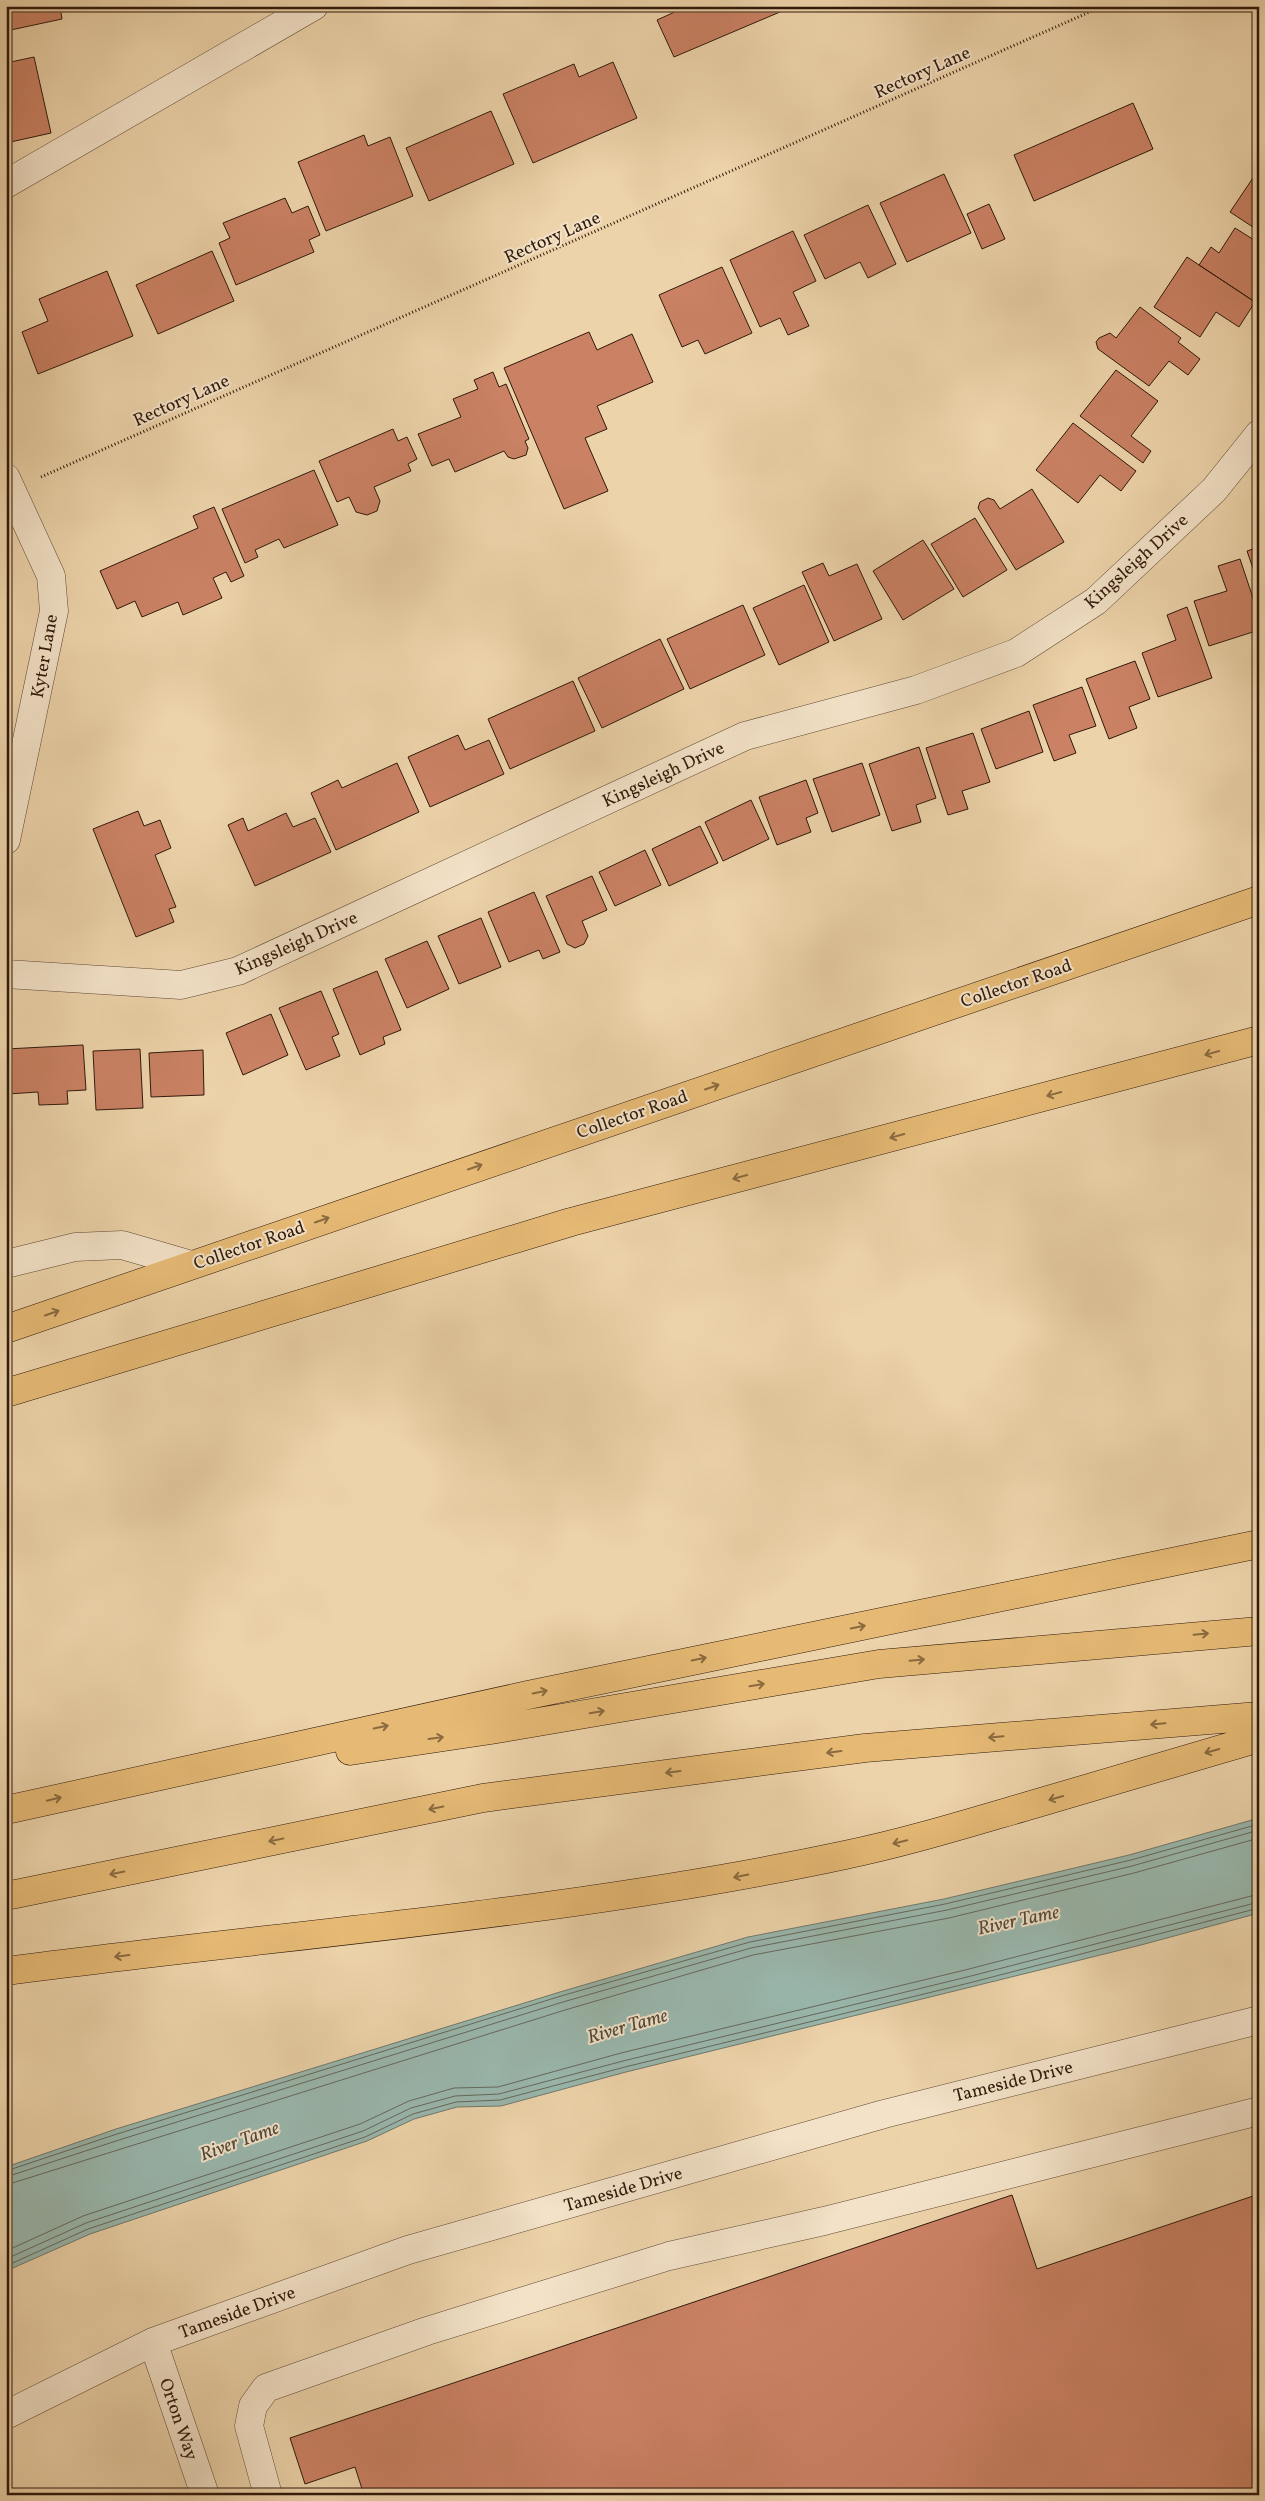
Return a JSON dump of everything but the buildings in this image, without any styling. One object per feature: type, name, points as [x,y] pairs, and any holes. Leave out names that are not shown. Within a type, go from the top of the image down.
[{"type":"highway","name":"Collector Road","points":[[6,1329],[191,1264],[1259,900]]},
{"type":"highway","points":[[6,1393],[571,1222],[1259,1040]]},
{"type":"highway","points":[[6,1810],[528,1695],[1259,1544]]},
{"type":"highway","points":[[111,1786],[491,1730],[878,1664],[1229,1632],[1259,1631]]},
{"type":"highway","points":[[6,1896],[483,1798],[865,1748],[1259,1716]]},
{"type":"highway","points":[[6,1971],[170,1949],[366,1928],[710,1882],[846,1855],[926,1836],[1259,1738]]},
{"type":"street","points":[[6,184],[314,6]]},
{"type":"street","name":"Kingsleigh Drive","points":[[6,974],[181,985],[238,971],[745,736],[916,690],[1016,653],[1096,601],[1214,490],[1259,434]]},
{"type":"street","name":"Kyter Lane","points":[[6,840],[54,611],[51,576],[8,484]]},
{"type":"street","points":[[6,1264],[75,1247],[122,1245],[191,1264]]},
{"type":"street","name":"Tameside Drive","points":[[6,2415],[153,2342],[408,2250],[884,2114],[1259,2020]]},
{"type":"street","points":[[268,2495],[249,2426],[253,2406],[266,2388],[427,2332],[669,2256],[843,2216],[1259,2111]]},
{"type":"street","name":"Orton Way","points":[[153,2342],[205,2495]]},
{"type":"path","name":"Rectory Lane","points":[[8,484],[1103,6]]},
{"type":"water","name":"River Tame","points":[[1259,1818],[1259,1913],[1141,1945],[626,2072],[501,2106],[457,2107],[414,2119],[367,2141],[90,2234],[6,2271],[6,2167],[116,2129],[560,1992],[748,1937],[944,1899],[1129,1855]]}]
